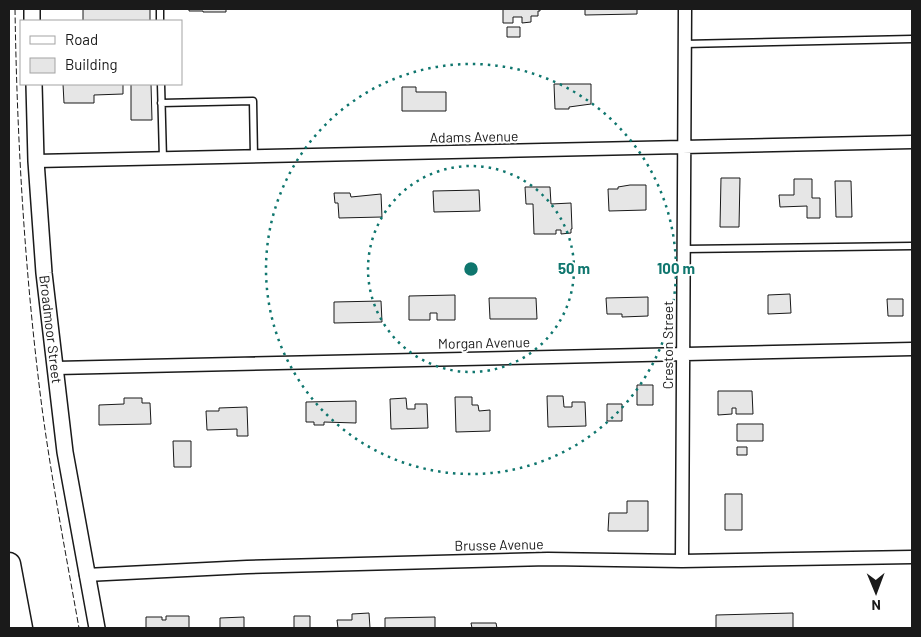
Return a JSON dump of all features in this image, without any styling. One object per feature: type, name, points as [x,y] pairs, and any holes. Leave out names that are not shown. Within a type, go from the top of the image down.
[{"type":"highway","points":[[9,564],[11,593],[21,628]]},
{"type":"street","name":"Creston Street","points":[[682,561],[685,9]]},
{"type":"street","name":"Broadmoor Street","points":[[34,85],[36,161],[44,273],[65,452],[97,628]]},
{"type":"street","name":"Adams Avenue","points":[[36,161],[912,142]]},
{"type":"street","name":"Morgan Avenue","points":[[56,368],[912,349]]},
{"type":"street","name":"Brusse Avenue","points":[[86,575],[247,566],[548,559],[682,561],[912,557]]},
{"type":"lane","points":[[684,44],[912,39]]},
{"type":"lane","points":[[161,85],[163,158]]},
{"type":"lane","points":[[161,103],[254,102],[254,157]]},
{"type":"lane","points":[[684,249],[912,246]]},
{"type":"building","points":[[83,9],[150,9],[150,20],[83,20]]},
{"type":"building","points":[[189,9],[226,9],[226,12],[189,11]]},
{"type":"building","points":[[503,9],[540,9],[540,11],[538,11],[538,16],[531,16],[531,22],[522,23],[522,17],[513,17],[513,23],[503,23]]},
{"type":"building","points":[[585,9],[637,9],[637,14],[585,15]]},
{"type":"building","points":[[507,27],[520,27],[520,37],[507,37]]},
{"type":"building","points":[[554,84],[591,84],[591,104],[569,107],[569,109],[555,109]]},
{"type":"building","points":[[63,85],[123,85],[123,94],[94,95],[94,103],[64,103]]},
{"type":"building","points":[[131,85],[151,85],[152,120],[131,120]]},
{"type":"building","points":[[402,87],[416,87],[416,92],[446,92],[446,111],[402,111]]},
{"type":"building","points":[[721,178],[740,178],[739,227],[720,227]]},
{"type":"building","points":[[794,179],[812,179],[812,198],[820,198],[820,218],[807,218],[807,206],[780,207],[779,195],[794,195]]},
{"type":"building","points":[[835,181],[851,181],[852,217],[836,217]]},
{"type":"building","points":[[646,185],[646,210],[609,211],[608,189],[618,189],[618,187]]},
{"type":"building","points":[[525,187],[550,187],[551,204],[571,203],[571,233],[561,234],[561,230],[556,230],[556,234],[534,234],[533,204],[526,204]]},
{"type":"building","points":[[479,190],[480,211],[434,212],[433,191]]},
{"type":"building","points":[[334,193],[350,193],[351,197],[381,194],[382,217],[339,218],[338,203],[335,203]]},
{"type":"building","points":[[790,294],[791,313],[768,314],[768,295]]},
{"type":"building","points":[[455,295],[455,320],[437,320],[437,313],[430,313],[430,320],[409,320],[409,296]]},
{"type":"building","points":[[648,297],[648,316],[622,317],[622,314],[607,314],[606,298]]},
{"type":"building","points":[[489,298],[536,298],[537,319],[490,319]]},
{"type":"building","points":[[887,299],[903,299],[903,316],[888,316]]},
{"type":"building","points":[[381,301],[382,322],[334,323],[334,302]]},
{"type":"building","points":[[637,385],[653,385],[653,405],[637,405]]},
{"type":"building","points":[[718,391],[752,391],[753,414],[736,414],[736,408],[732,408],[732,414],[718,415]]},
{"type":"building","points":[[547,396],[563,396],[564,407],[572,407],[572,402],[585,402],[586,426],[548,427]]},
{"type":"building","points":[[455,397],[472,397],[472,405],[478,405],[479,411],[490,410],[490,431],[456,432]]},
{"type":"building","points":[[124,398],[142,398],[142,403],[150,403],[151,424],[99,425],[99,405],[124,404]]},
{"type":"building","points":[[406,398],[407,409],[415,409],[415,404],[427,404],[428,428],[391,429],[390,399]]},
{"type":"building","points":[[356,401],[356,423],[324,422],[324,425],[314,425],[314,422],[306,422],[306,402]]},
{"type":"building","points":[[607,404],[622,404],[622,421],[607,421]]},
{"type":"building","points":[[247,407],[248,436],[237,436],[237,429],[207,430],[206,411],[219,411],[219,408]]},
{"type":"building","points":[[737,424],[763,424],[763,441],[737,441]]},
{"type":"building","points":[[173,441],[191,441],[191,467],[174,467]]},
{"type":"building","points":[[737,447],[747,447],[747,455],[737,455]]},
{"type":"building","points":[[725,494],[742,494],[742,530],[725,530]]},
{"type":"building","points":[[627,501],[648,501],[648,531],[608,531],[609,513],[627,513]]},
{"type":"building","points":[[369,613],[370,628],[338,628],[337,620],[352,620],[352,614]]},
{"type":"building","points":[[793,613],[793,628],[716,628],[716,615]]},
{"type":"building","points":[[166,616],[189,616],[189,628],[146,628],[146,617],[162,617],[162,620],[166,620]]},
{"type":"building","points":[[294,616],[310,616],[310,628],[294,628]]},
{"type":"building","points":[[244,617],[244,628],[220,628],[220,618]]},
{"type":"building","points":[[435,617],[435,628],[385,628],[385,618]]},
{"type":"building","points":[[471,623],[496,623],[497,628],[472,628]]},
{"type":"fence","points":[[15,9],[20,159],[36,358],[59,518],[79,628]]}]
